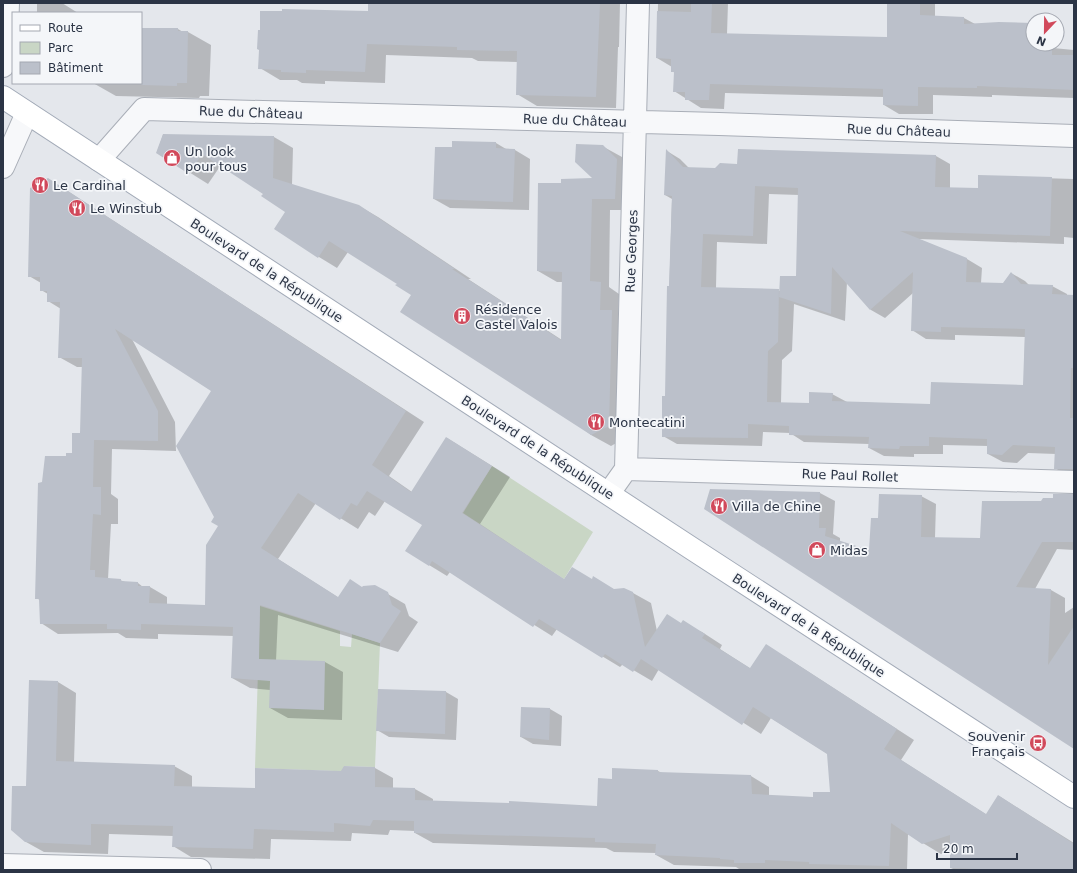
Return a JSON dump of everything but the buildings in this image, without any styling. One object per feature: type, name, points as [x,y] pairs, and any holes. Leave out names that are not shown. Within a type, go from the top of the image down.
[{"type":"main road","name":"Boulevard de la République","points":[[3,97],[1074,797]]},
{"type":"street","points":[[3,66],[6,59],[8,3]]},
{"type":"street","name":"Rue Georges","points":[[626,469],[638,3]]},
{"type":"street","name":"Rue du Château","points":[[99,160],[144,109],[635,122],[1074,136]]},
{"type":"street","points":[[3,167],[27,112]]},
{"type":"street","points":[[609,493],[626,469]]},
{"type":"street","name":"Rue Paul Rollet","points":[[626,469],[1074,482]]},
{"type":"street","points":[[3,865],[200,870]]},
{"type":"green space","points":[[492,466],[593,532],[564,579],[463,513]]},
{"type":"green space","points":[[260,606],[340,631],[340,646],[351,647],[352,634],[380,643],[375,767],[344,766],[342,785],[335,771],[255,768]]},
{"type":"place","name":"Un look pour tous","points":[[172,158]]},
{"type":"place","name":"Le Cardinal","points":[[40,185]]},
{"type":"place","name":"Le Winstub","points":[[77,208]]},
{"type":"place","name":"Résidence Castel Valois","points":[[462,316]]},
{"type":"place","name":"Montecatini","points":[[596,422]]},
{"type":"place","name":"Villa de Chine","points":[[719,506]]},
{"type":"place","name":"Midas","points":[[817,550]]},
{"type":"place","name":"Souvenir Français","points":[[1038,743]]}]
